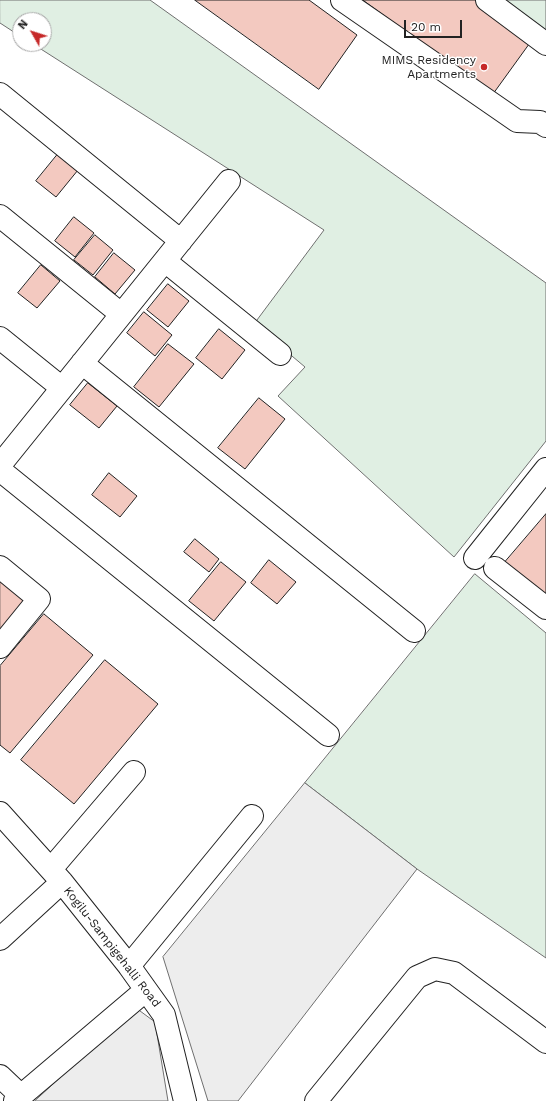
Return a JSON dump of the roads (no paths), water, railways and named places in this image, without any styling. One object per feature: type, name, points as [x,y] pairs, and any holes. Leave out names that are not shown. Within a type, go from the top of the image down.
[{"type":"street","points":[[342,0],[517,121],[544,120]]},
{"type":"street","points":[[487,0],[546,44]]},
{"type":"street","points":[[0,94],[181,240]]},
{"type":"street","points":[[0,465],[229,181]]},
{"type":"street","points":[[0,216],[121,314]]},
{"type":"street","points":[[165,261],[280,354]]},
{"type":"street","points":[[0,338],[62,388]]},
{"type":"street","points":[[82,363],[414,631]]},
{"type":"street","points":[[475,558],[546,469]]},
{"type":"street","points":[[0,470],[328,735]]},
{"type":"street","points":[[0,567],[39,599],[0,647]]},
{"type":"street","points":[[495,568],[546,608]]},
{"type":"street","points":[[0,939],[56,876],[134,772]]},
{"type":"street","name":"Kogilu-Sampigehalli Road","points":[[0,812],[56,876],[129,966],[164,1015],[185,1101]]},
{"type":"street","points":[[129,966],[252,816]]},
{"type":"street","points":[[316,1101],[417,977],[435,969],[454,973],[546,1042]]},
{"type":"street","points":[[0,1076],[18,1098],[146,990]]},
{"type":"place","name":"MIMS Residency Apartments","points":[[484,67]]}]
